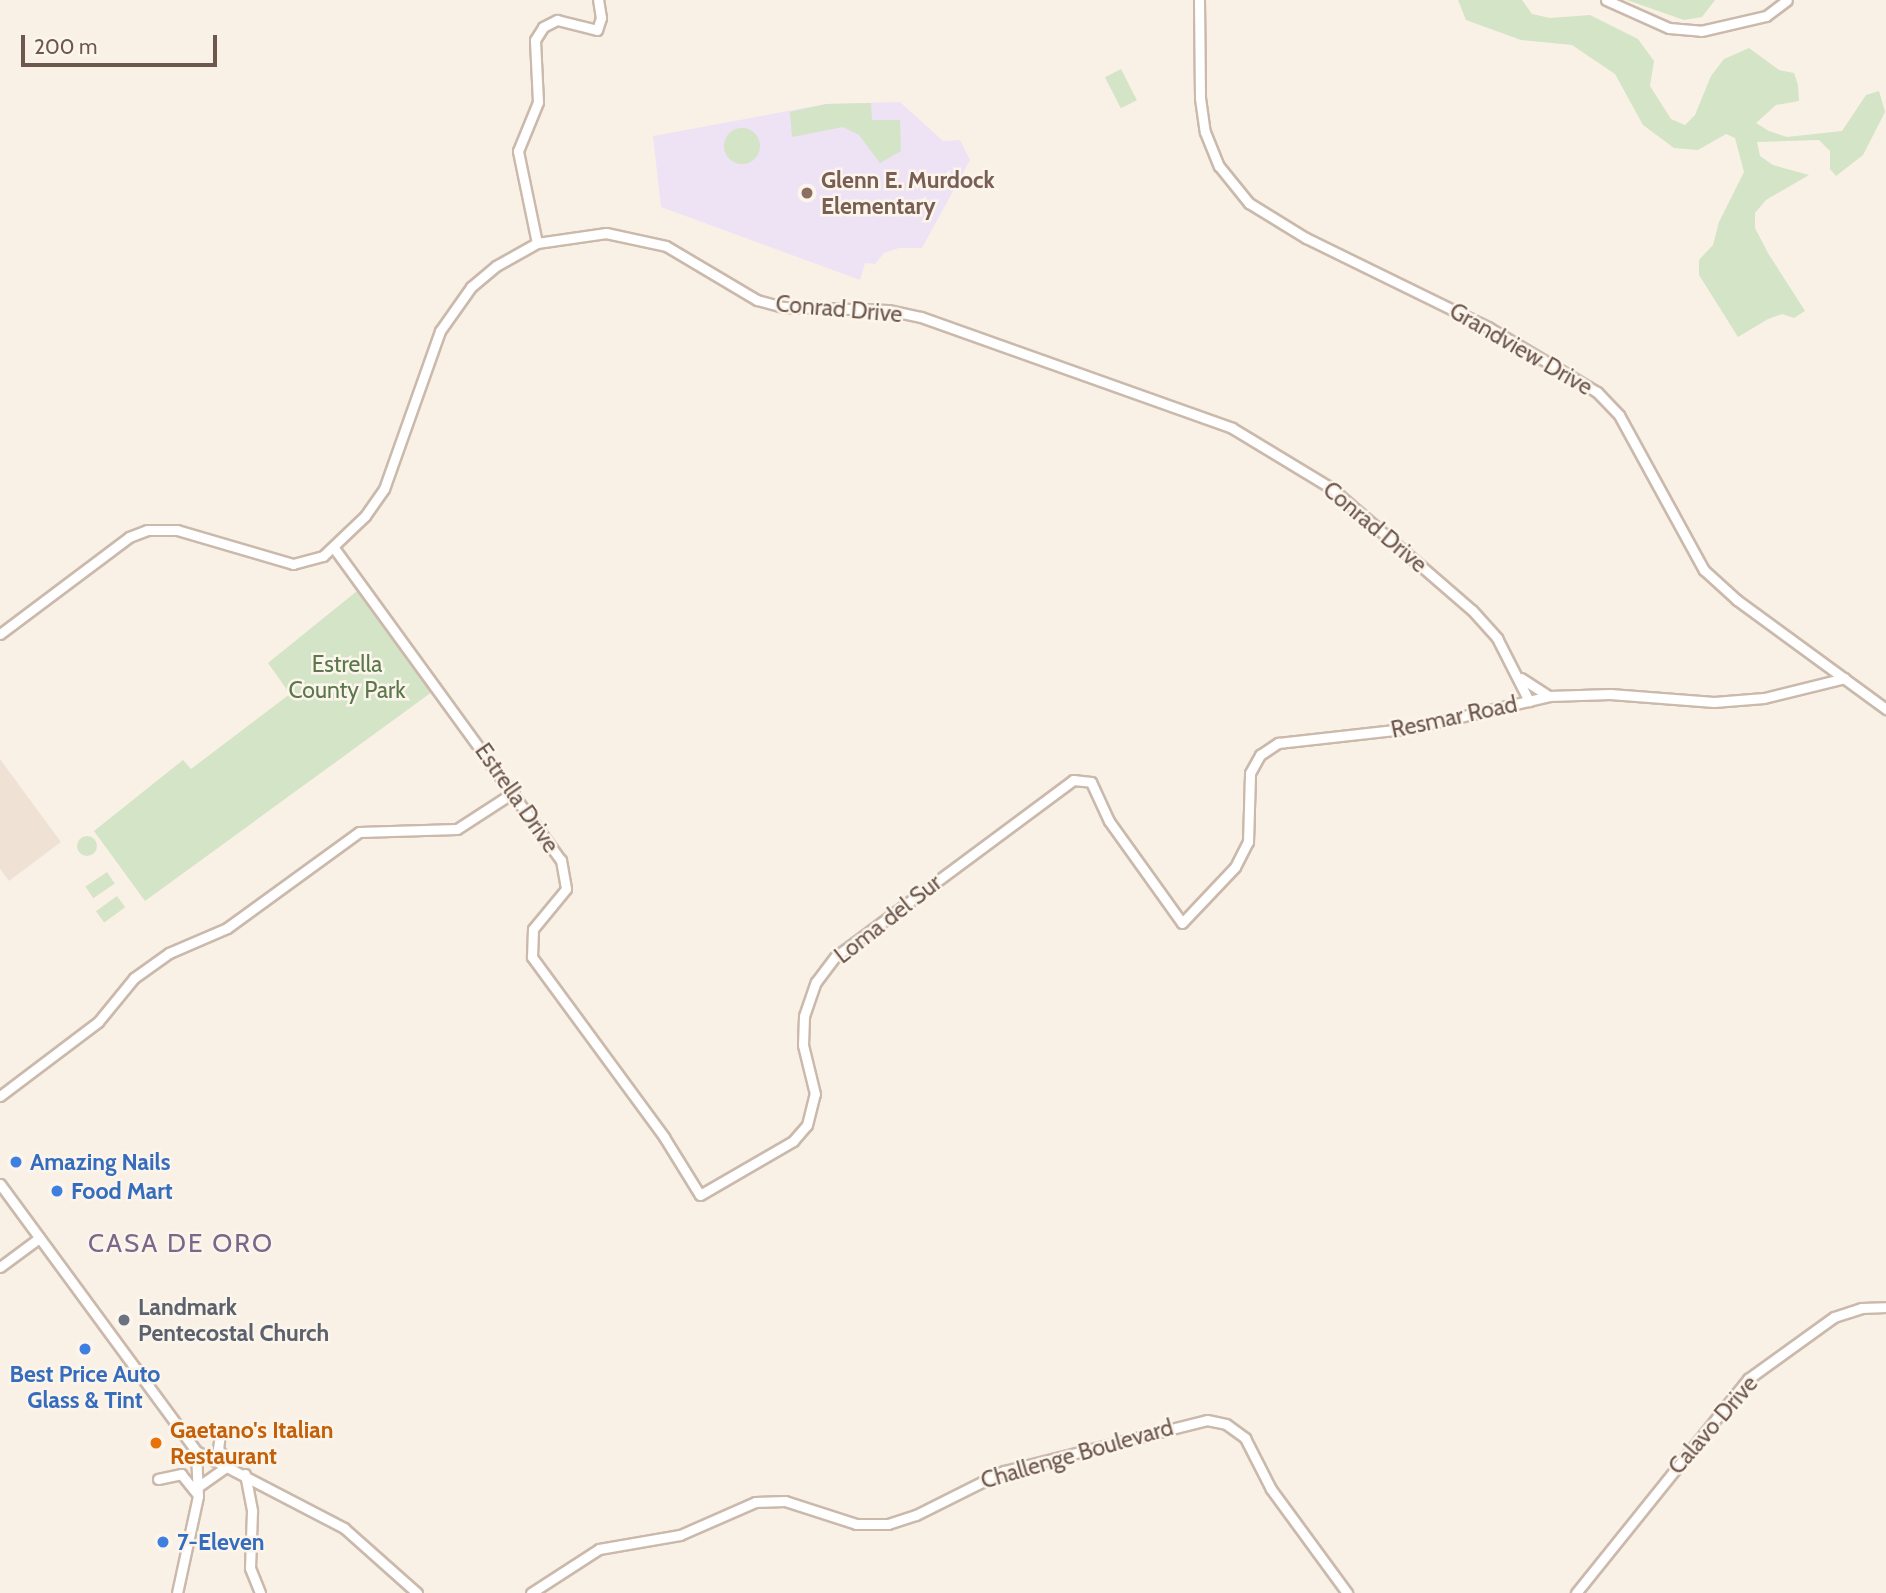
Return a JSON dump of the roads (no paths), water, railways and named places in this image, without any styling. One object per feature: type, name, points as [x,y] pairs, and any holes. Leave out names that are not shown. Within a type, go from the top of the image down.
[{"type":"street","points":[[537,243],[517,151],[538,102],[533,50],[537,35],[547,24],[562,19],[597,30],[601,18],[598,0]]},
{"type":"street","name":"Grandview Drive","points":[[1199,0],[1205,132],[1219,166],[1250,203],[1306,237],[1488,327],[1597,392],[1619,415],[1704,570],[1737,600],[1886,709]]},
{"type":"street","points":[[1606,0],[1669,28],[1701,32],[1758,19],[1787,0]]},
{"type":"street","name":"Conrad Drive","points":[[0,634],[130,537],[147,530],[177,530],[293,564],[313,560],[334,548],[384,489],[440,331],[455,307],[496,266],[537,243],[586,233],[639,236],[693,259],[757,300],[783,307],[888,310],[921,317],[1222,423],[1300,467],[1382,530],[1472,610],[1497,638],[1520,678],[1529,701]]},
{"type":"street","name":"Estrella Drive","points":[[334,548],[561,860],[567,880],[562,899],[533,929],[532,957],[664,1137],[700,1195]]},
{"type":"street","points":[[1520,678],[1549,696]]},
{"type":"street","name":"Resmar Road","points":[[1087,779],[1115,831],[1182,923],[1226,881],[1241,857],[1248,842],[1250,773],[1269,748],[1412,729],[1549,696],[1610,694],[1714,702],[1764,698],[1845,678]]},
{"type":"street","name":"Loma del Sur","points":[[700,1195],[793,1141],[807,1125],[815,1094],[803,1045],[804,1016],[816,982],[835,957],[1073,780],[1087,779]]},
{"type":"street","points":[[0,1096],[98,1022],[134,978],[169,953],[227,928],[359,832],[457,829],[514,792]]},
{"type":"street","points":[[0,1184],[196,1451],[245,1474],[344,1528],[417,1593]]},
{"type":"street","points":[[0,1267],[40,1238]]},
{"type":"street","name":"Calavo Drive","points":[[1576,1593],[1748,1379],[1834,1317],[1861,1308],[1886,1307]]},
{"type":"street","name":"Challenge Boulevard","points":[[531,1593],[599,1549],[680,1535],[732,1509],[785,1501],[856,1524],[888,1524],[916,1516],[1003,1471],[1194,1422],[1214,1421],[1245,1438],[1271,1489],[1347,1593]]},
{"type":"street","points":[[220,1433],[218,1449],[231,1467]]},
{"type":"street","points":[[177,1593],[199,1491],[196,1451]]},
{"type":"street","points":[[199,1491],[231,1467]]},
{"type":"street","points":[[158,1479],[181,1474],[199,1491]]},
{"type":"street","points":[[245,1474],[252,1511],[250,1567],[260,1593]]},
{"type":"place","name":"Glenn E. Murdock Elementary","points":[[807,193]]},
{"type":"place","name":"Amazing Nails","points":[[16,1162]]},
{"type":"place","name":"Food Mart","points":[[57,1191]]},
{"type":"place","name":"Landmark Pentecostal Church","points":[[124,1320]]},
{"type":"place","name":"Best Price Auto Glass & Tint","points":[[85,1349]]},
{"type":"place","name":"Gaetano's Italian Restaurant","points":[[156,1443]]},
{"type":"place","name":"7-Eleven","points":[[163,1542]]},
{"type":"district","name":"CASA DE ORO","points":[[181,1244]]},
{"type":"park label","name":"Estrella County Park","points":[[347,677]]}]
